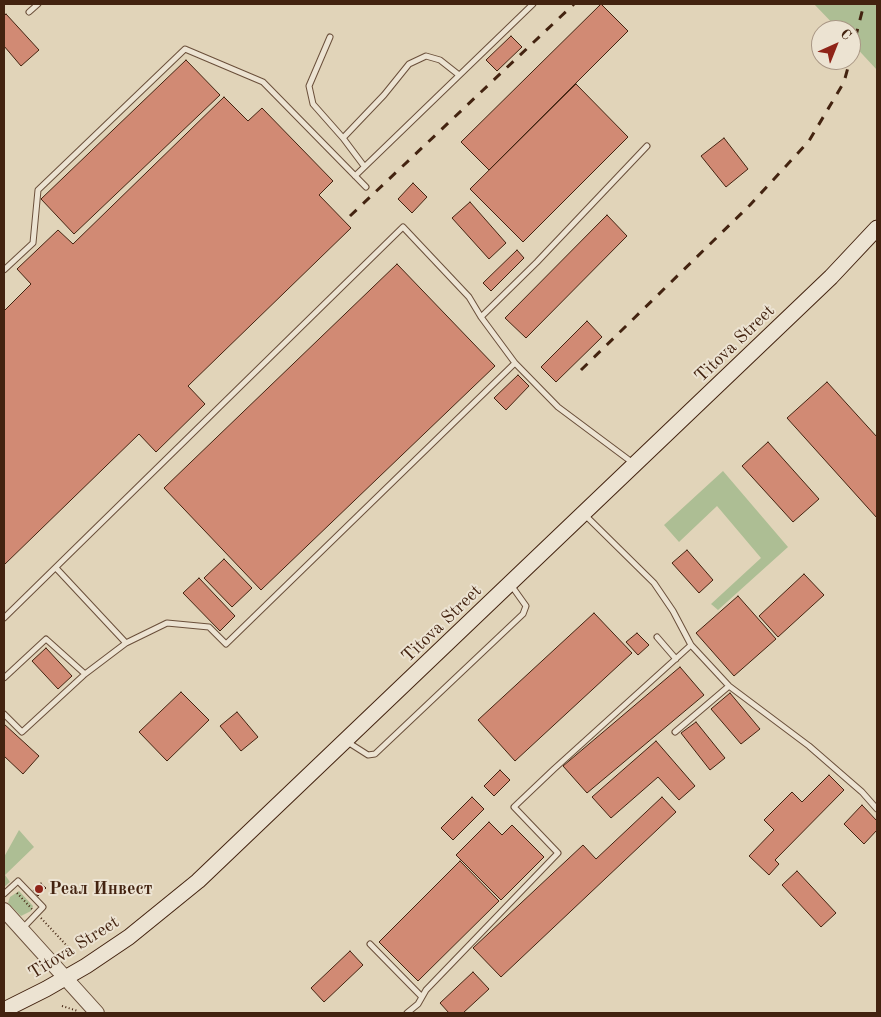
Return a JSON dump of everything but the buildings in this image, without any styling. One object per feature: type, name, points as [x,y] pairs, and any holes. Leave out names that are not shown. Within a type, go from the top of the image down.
[{"type":"main road","name":"Titova Street","points":[[4,1010],[65,979],[129,937],[198,881],[831,278],[877,228]]},
{"type":"street","points":[[4,910],[97,1013]]},
{"type":"lane","points":[[29,12],[38,4]]},
{"type":"lane","points":[[355,176],[533,4]]},
{"type":"lane","points":[[330,37],[308,86],[313,104],[343,138],[364,166]]},
{"type":"lane","points":[[4,270],[33,243],[38,190],[185,49],[263,82],[366,187]]},
{"type":"lane","points":[[343,138],[384,95],[410,64],[426,56],[440,60],[459,75]]},
{"type":"lane","points":[[480,317],[537,262],[647,146]]},
{"type":"lane","points":[[4,618],[403,227],[469,297],[480,317],[515,363],[558,407],[636,465]]},
{"type":"lane","points":[[4,714],[22,732],[85,674],[126,643],[167,623],[209,627],[226,644],[515,363]]},
{"type":"lane","points":[[584,514],[654,583],[673,611],[691,645],[730,686],[815,752],[862,792],[877,809]]},
{"type":"lane","points":[[56,568],[126,643]]},
{"type":"lane","points":[[346,741],[368,755],[375,754],[523,614],[526,606],[511,584]]},
{"type":"lane","points":[[658,637],[676,659]]},
{"type":"lane","points":[[4,678],[46,639],[85,674]]},
{"type":"lane","points":[[407,1013],[418,1004],[426,990],[558,853],[514,807],[691,645]]},
{"type":"lane","points":[[675,732],[730,686]]},
{"type":"lane","points":[[4,894],[18,881],[42,907],[21,930]]},
{"type":"lane","points":[[370,944],[422,997]]},
{"type":"path","points":[[62,1006],[78,1011]]},
{"type":"green space","points":[[814,4],[877,4],[877,70],[861,53],[861,20],[829,20]]},
{"type":"green space","points":[[723,471],[788,547],[718,610],[711,604],[761,558],[717,506],[679,542],[664,525]]},
{"type":"green space","points":[[19,830],[34,847],[5,875],[10,882],[4,887],[4,857]]},
{"type":"green space","points":[[19,891],[33,906],[31,911],[21,916],[8,903],[10,897]]},
{"type":"railway","points":[[350,216],[574,4]]},
{"type":"railway","points":[[860,20],[864,4]]},
{"type":"railway","points":[[581,370],[750,205],[809,141],[844,82],[847,70]]},
{"type":"place","name":"Реал Инвест","points":[[39,889]]}]
